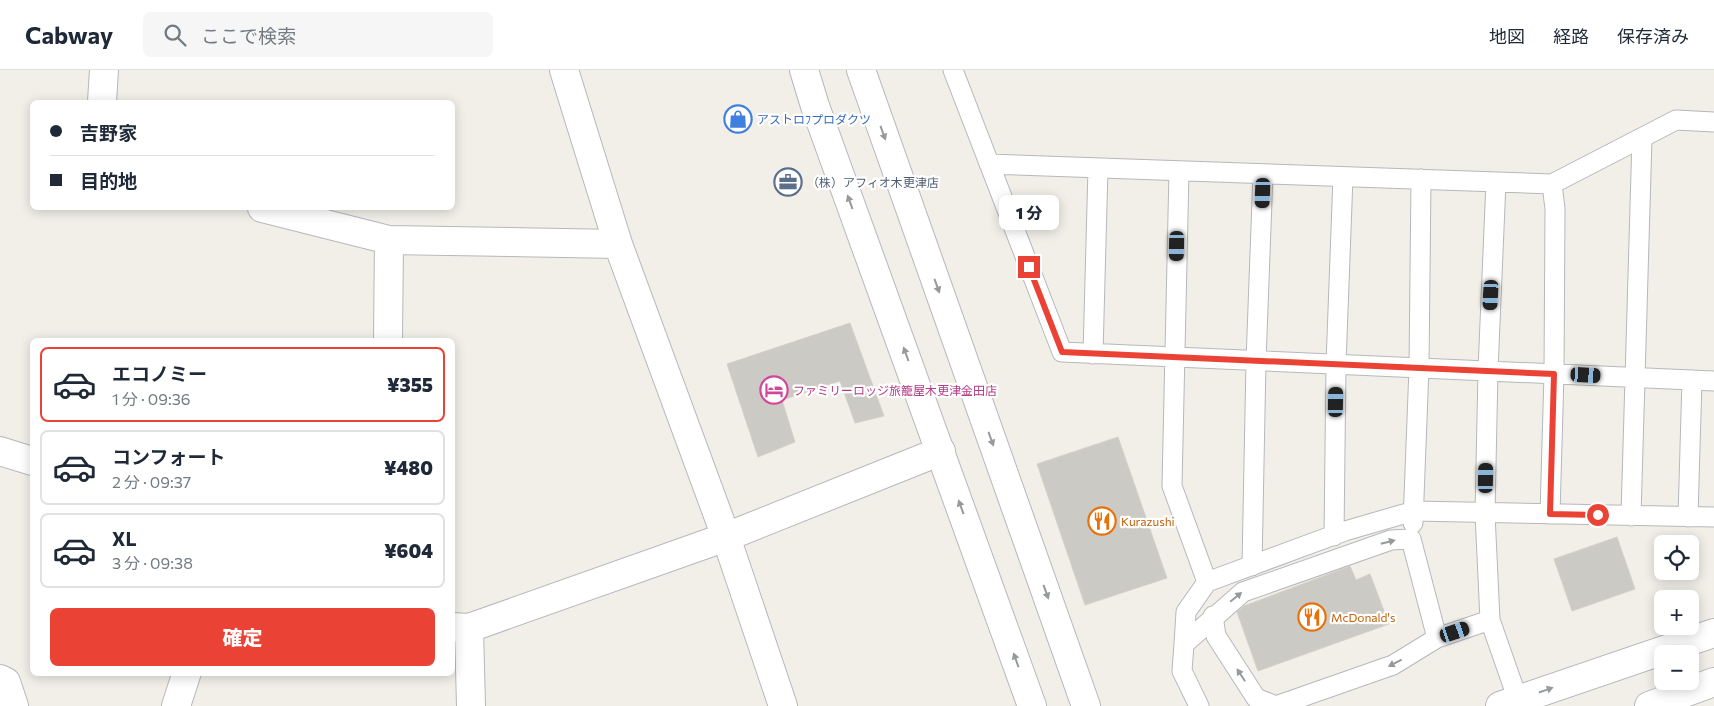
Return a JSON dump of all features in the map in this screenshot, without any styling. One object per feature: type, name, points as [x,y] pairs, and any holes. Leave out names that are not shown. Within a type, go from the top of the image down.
[{"type":"street","points":[[102,100],[104,70]]},
{"type":"street","points":[[564,70],[618,244],[726,537],[783,706]]},
{"type":"street","points":[[804,70],[815,106],[1032,706]]},
{"type":"street","points":[[861,70],[1086,706]]},
{"type":"street","points":[[270,210],[388,240],[618,244]]},
{"type":"street","points":[[388,240],[388,338]]},
{"type":"street","points":[[0,451],[30,460]]},
{"type":"street","points":[[471,706],[461,628],[726,537],[941,451]]},
{"type":"street","points":[[1509,703],[1714,632]]},
{"type":"street","points":[[176,706],[186,676]]},
{"type":"street","points":[[0,679],[6,682],[14,706]]},
{"type":"street","points":[[1649,706],[1714,682]]},
{"type":"lane","points":[[953,70],[1062,352],[1714,381]]},
{"type":"lane","points":[[989,164],[1552,184],[1676,120],[1714,122]]},
{"type":"lane","points":[[1630,516],[1642,138]]},
{"type":"lane","points":[[1093,354],[1098,168]]},
{"type":"lane","points":[[1179,171],[1172,486],[1207,582]]},
{"type":"lane","points":[[1252,566],[1256,361],[1263,174]]},
{"type":"lane","points":[[1334,536],[1336,364],[1343,177]]},
{"type":"lane","points":[[1421,179],[1419,368],[1414,511],[1411,539],[1437,638]]},
{"type":"lane","points":[[1496,182],[1488,370],[1485,514],[1490,620],[1509,703]]},
{"type":"lane","points":[[1550,514],[1554,374],[1555,209],[1552,184]]},
{"type":"lane","points":[[1688,517],[1692,380]]},
{"type":"lane","points":[[1199,706],[1182,672],[1186,612],[1207,582],[1334,536],[1414,511],[1485,514],[1714,517]]},
{"type":"lane","points":[[1184,644],[1243,592],[1391,540],[1411,539]]},
{"type":"lane","points":[[1214,616],[1216,636],[1256,698],[1276,706],[1392,665],[1437,638],[1490,620]]},
{"type":"building","name":"ファミリーロッジ旅籠屋木更津金田店","points":[[850,323],[884,416],[855,423],[840,381],[782,400],[795,442],[758,457],[727,364]]},
{"type":"building","name":"Kurazushi","points":[[1118,437],[1167,578],[1085,605],[1037,464]]},
{"type":"building","points":[[1617,537],[1635,589],[1572,611],[1554,559]]},
{"type":"building","name":"McDonald's","points":[[1350,566],[1356,580],[1370,574],[1389,624],[1258,671],[1237,612],[1244,606]]},
{"type":"place","name":"アストロﾌプロダクツ","points":[[738,119]]},
{"type":"place","name":"（株）アフィオ木更津店","points":[[788,182]]},
{"type":"place","name":"ファミリーロッジ旅籠屋木更津金田店","points":[[774,390]]},
{"type":"place","name":"Kurazushi","points":[[1102,521]]},
{"type":"place","name":"McDonald's","points":[[1312,617]]},
{"type":"route","points":[[1029,267],[1062,352],[1554,374],[1550,514],[1598,515]]}]
